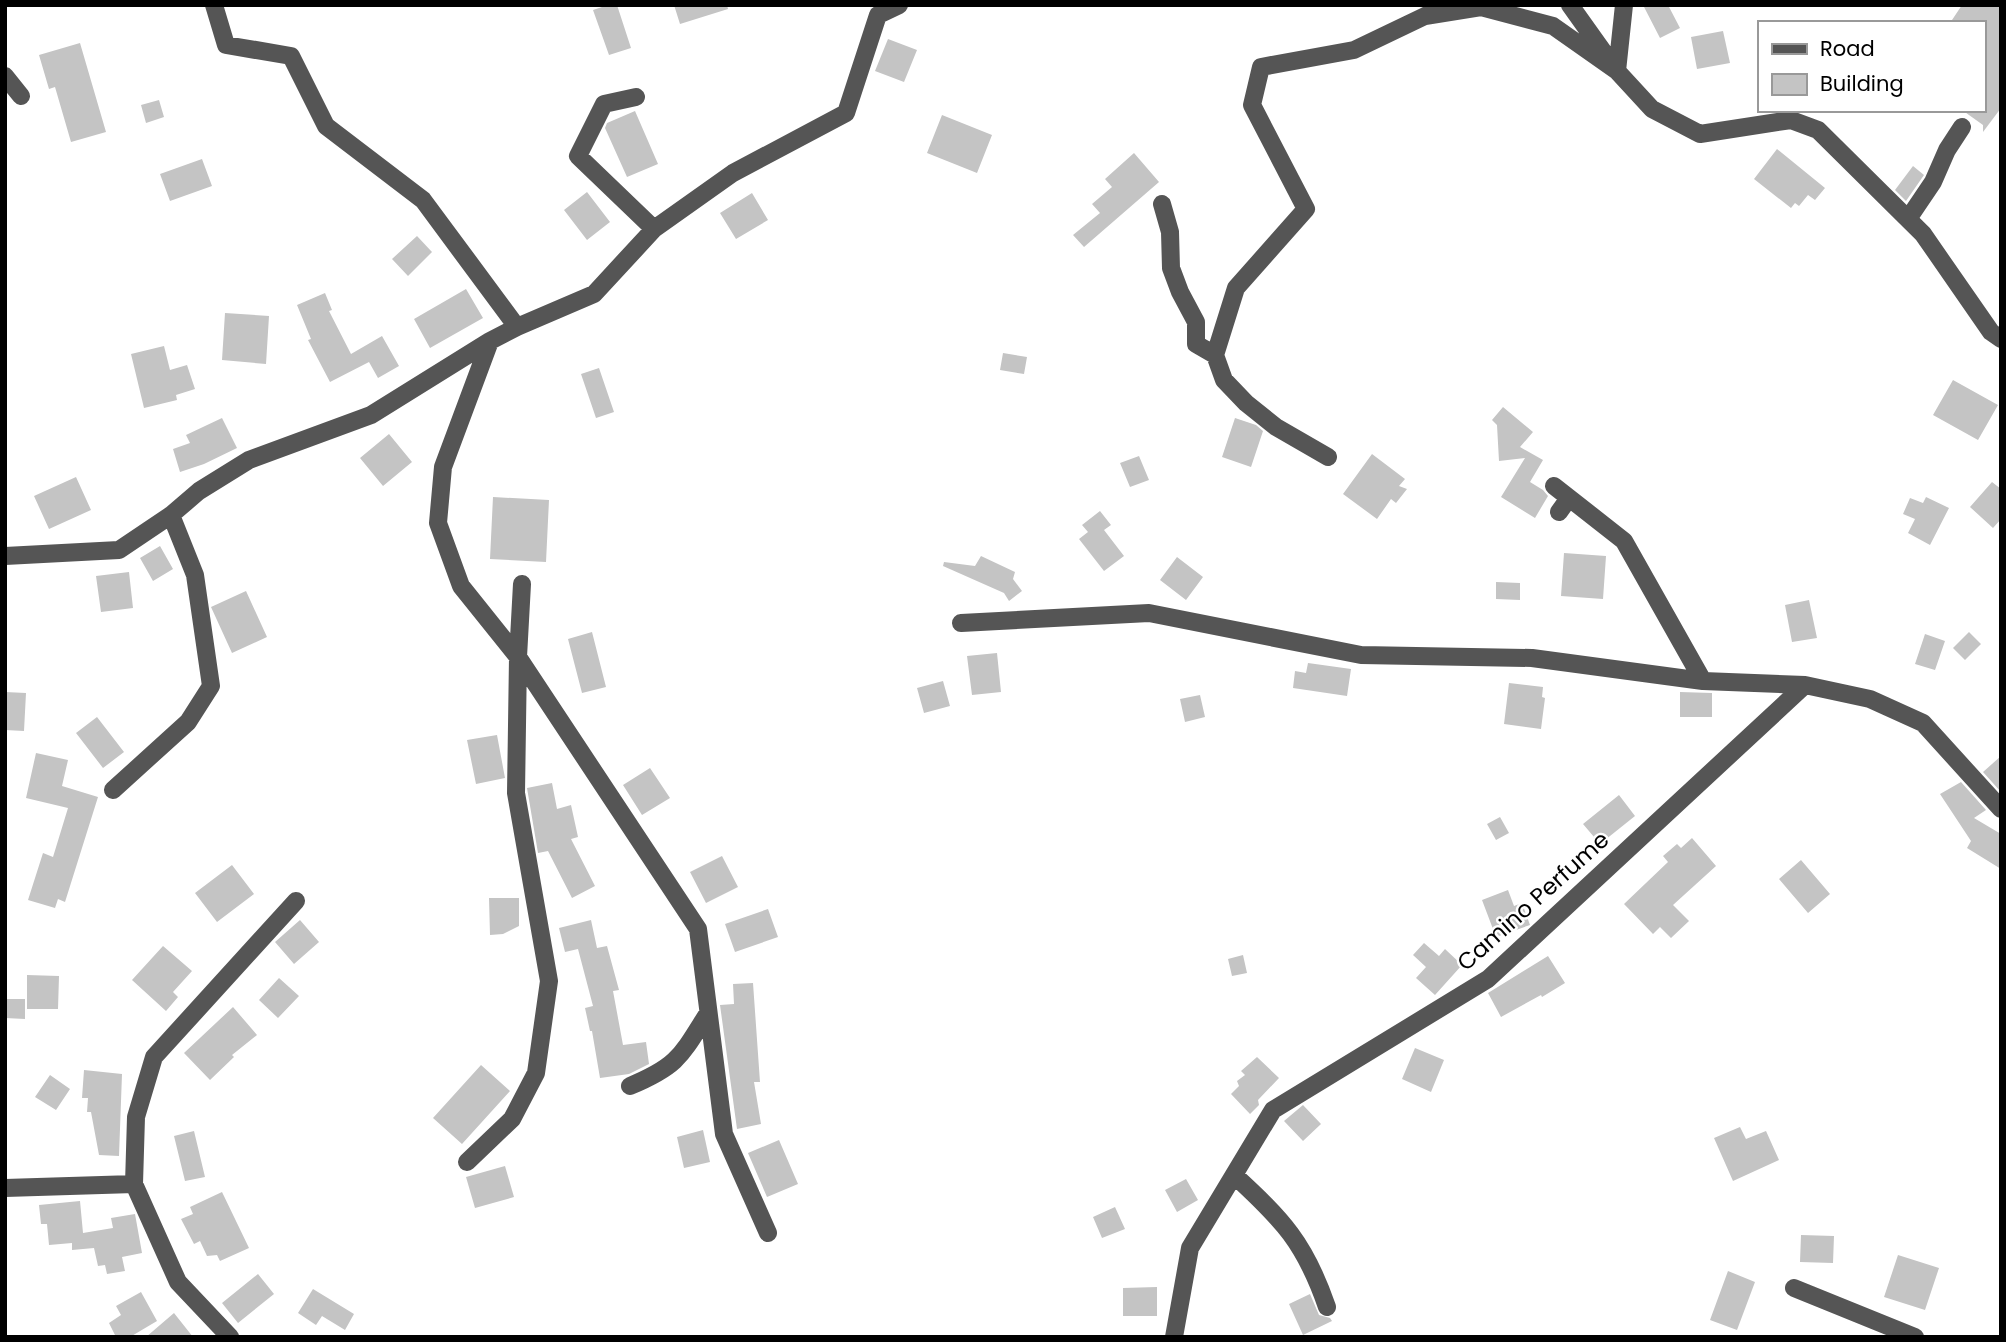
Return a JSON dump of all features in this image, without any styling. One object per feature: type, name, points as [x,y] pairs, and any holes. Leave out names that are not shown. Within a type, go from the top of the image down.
[{"type":"street","points":[[214,5],[226,45],[292,56],[326,127],[423,200],[517,327]]},
{"type":"street","points":[[5,555],[119,550],[171,515],[199,491],[248,460],[371,415],[490,341],[594,294],[654,229],[733,173],[846,113],[878,15],[899,5]]},
{"type":"street","points":[[1570,5],[1617,71],[1652,109],[1700,134],[1791,120],[1818,130],[1923,234],[1991,332],[2001,339]]},
{"type":"street","points":[[1617,71],[1624,5]]},
{"type":"street","points":[[1328,457],[1276,427],[1246,403],[1224,380],[1215,355],[1236,288],[1306,209],[1252,105],[1261,67],[1354,50],[1425,16],[1481,7],[1553,26],[1617,71]]},
{"type":"street","points":[[5,76],[22,96]]},
{"type":"street","points":[[636,97],[604,104],[578,156],[654,229]]},
{"type":"street","points":[[1908,219],[1933,181],[1947,150],[1962,127]]},
{"type":"street","points":[[1162,204],[1170,232],[1171,268],[1196,322],[1196,344],[1215,355]]},
{"type":"street","points":[[490,341],[443,467],[438,523],[461,586],[518,657],[698,929],[724,1134],[768,1233]]},
{"type":"street","points":[[1554,486],[1564,505],[1624,541],[1703,681]]},
{"type":"street","points":[[113,790],[188,722],[211,686],[195,575],[171,515]]},
{"type":"street","points":[[467,1162],[512,1119],[536,1073],[549,981],[516,793],[522,584]]},
{"type":"street","points":[[961,622],[1150,613],[1361,655],[1532,658],[1703,681],[1805,685],[1870,699],[1923,723],[2001,809]]},
{"type":"street","name":"Camino Perfume","points":[[1174,1337],[1191,1248],[1273,1110],[1488,979],[1805,685]]},
{"type":"street","points":[[230,1337],[178,1282],[134,1184],[136,1117],[154,1057],[296,901]]},
{"type":"street","points":[[630,1086],[658,1074],[680,1058],[708,1013]]},
{"type":"street","points":[[1234,1175],[1289,1229],[1317,1278],[1327,1307]]},
{"type":"street","points":[[5,1188],[134,1184]]},
{"type":"street","points":[[1794,1288],[1915,1337]]},
{"type":"building","points":[[617,5],[631,48],[609,55],[593,10]]},
{"type":"building","points":[[674,5],[727,5],[728,9],[680,24]]},
{"type":"building","points":[[1643,5],[1668,5],[1680,28],[1660,38]]},
{"type":"building","points":[[1962,5],[2001,5],[2001,108],[1983,132],[1983,125],[1965,112],[1985,112],[1985,21],[1951,21]]},
{"type":"building","points":[[1723,31],[1730,63],[1697,69],[1691,37]]},
{"type":"building","points":[[888,39],[917,50],[904,82],[875,71]]},
{"type":"building","points":[[80,43],[106,132],[71,142],[55,87],[49,89],[39,55]]},
{"type":"building","points":[[159,100],[164,117],[146,123],[141,105]]},
{"type":"building","points":[[635,111],[658,164],[627,177],[605,128],[607,123]]},
{"type":"building","points":[[942,115],[992,135],[977,173],[927,153]]},
{"type":"building","points":[[1777,149],[1825,188],[1815,200],[1808,195],[1799,206],[1795,203],[1791,208],[1754,179]]},
{"type":"building","points":[[1134,153],[1159,182],[1084,247],[1073,235],[1100,213],[1092,204],[1112,187],[1105,179]]},
{"type":"building","points":[[202,159],[212,186],[170,201],[160,174]]},
{"type":"building","points":[[1913,166],[1924,175],[1906,201],[1895,190]]},
{"type":"building","points":[[587,192],[610,222],[587,240],[564,210]]},
{"type":"building","points":[[752,193],[768,220],[736,239],[720,213]]},
{"type":"building","points":[[417,236],[432,252],[408,276],[392,259]]},
{"type":"building","points":[[466,289],[483,318],[430,348],[414,319]]},
{"type":"building","points":[[325,293],[332,310],[329,311],[351,354],[382,336],[399,366],[378,378],[369,362],[330,382],[308,340],[311,339],[297,305]]},
{"type":"building","points":[[225,313],[269,316],[266,364],[222,360]]},
{"type":"building","points":[[164,346],[170,370],[187,365],[195,389],[176,395],[177,400],[144,408],[131,354]]},
{"type":"building","points":[[1003,353],[1027,357],[1024,374],[1000,370]]},
{"type":"building","points":[[599,368],[614,412],[596,418],[581,374]]},
{"type":"building","points":[[1953,380],[1998,405],[1978,440],[1933,415]]},
{"type":"building","points":[[1503,407],[1533,432],[1520,447],[1543,460],[1530,482],[1548,496],[1535,518],[1501,497],[1525,458],[1499,461],[1497,425],[1492,420]]},
{"type":"building","points":[[222,418],[237,448],[180,472],[173,449],[190,443],[186,435]]},
{"type":"building","points":[[1235,418],[1256,425],[1263,431],[1251,467],[1222,457]]},
{"type":"building","points":[[389,434],[412,462],[383,486],[360,458]]},
{"type":"building","points":[[1372,454],[1405,479],[1399,486],[1407,489],[1396,503],[1391,499],[1377,519],[1343,494]]},
{"type":"building","points":[[1139,456],[1149,480],[1130,487],[1120,463]]},
{"type":"building","points":[[76,477],[91,510],[49,529],[34,496]]},
{"type":"building","points":[[1992,482],[2001,489],[2001,519],[1993,528],[1970,507]]},
{"type":"building","points":[[493,497],[549,500],[546,562],[490,559]]},
{"type":"building","points":[[1926,497],[1949,508],[1930,545],[1908,533],[1915,519],[1903,514],[1910,498],[1923,503]]},
{"type":"building","points":[[1100,511],[1111,525],[1104,530],[1124,556],[1104,571],[1079,539],[1088,532],[1082,525]]},
{"type":"building","points":[[160,546],[173,569],[153,581],[140,558]]},
{"type":"building","points":[[1564,553],[1606,556],[1603,599],[1561,596]]},
{"type":"building","points":[[981,556],[1015,572],[1013,579],[1022,591],[1009,601],[1004,593],[943,566],[944,562],[975,566]]},
{"type":"building","points":[[1177,557],[1203,577],[1186,600],[1160,580]]},
{"type":"building","points":[[129,572],[133,608],[101,612],[96,576]]},
{"type":"building","points":[[1496,582],[1520,583],[1520,600],[1496,599]]},
{"type":"building","points":[[246,591],[267,637],[232,653],[211,607]]},
{"type":"building","points":[[1809,600],[1817,638],[1792,642],[1785,605]]},
{"type":"building","points":[[592,632],[606,687],[582,693],[568,639]]},
{"type":"building","points":[[1969,632],[1981,644],[1965,660],[1953,648]]},
{"type":"building","points":[[1925,634],[1945,641],[1935,670],[1915,664]]},
{"type":"building","points":[[997,653],[1001,692],[972,695],[967,656]]},
{"type":"building","points":[[1308,663],[1351,669],[1347,696],[1293,688],[1295,671],[1306,673]]},
{"type":"building","points":[[943,681],[950,706],[924,713],[917,688]]},
{"type":"building","points":[[1509,683],[1543,687],[1542,697],[1545,698],[1541,729],[1504,724]]},
{"type":"building","points":[[5,692],[26,693],[24,731],[5,730]]},
{"type":"building","points":[[1680,692],[1712,693],[1712,717],[1680,717]]},
{"type":"building","points":[[1200,695],[1205,717],[1185,722],[1180,699]]},
{"type":"building","points":[[97,717],[124,752],[103,768],[76,733]]},
{"type":"building","points":[[497,735],[505,778],[476,784],[467,740]]},
{"type":"building","points":[[36,753],[68,760],[62,786],[98,797],[65,902],[58,899],[55,908],[28,900],[43,853],[53,857],[68,808],[26,798]]},
{"type":"building","points":[[2001,756],[2001,792],[1983,772]]},
{"type":"building","points":[[650,768],[670,798],[642,815],[623,785]]},
{"type":"building","points":[[1961,782],[1986,810],[1974,818],[2001,834],[2001,869],[1967,848],[1971,841],[1940,794]]},
{"type":"building","points":[[552,783],[557,809],[571,805],[578,837],[571,839],[595,886],[572,898],[548,851],[538,853],[527,788]]},
{"type":"building","points":[[1619,795],[1635,816],[1600,844],[1583,824]]},
{"type":"building","points":[[1500,817],[1509,833],[1496,840],[1487,824]]},
{"type":"building","points":[[1692,838],[1716,866],[1673,905],[1689,921],[1671,938],[1660,927],[1653,934],[1624,904],[1668,862],[1663,856],[1677,844],[1681,848]]},
{"type":"building","points":[[722,856],[738,887],[706,903],[690,872]]},
{"type":"building","points":[[1801,860],[1830,894],[1808,913],[1779,879]]},
{"type":"building","points":[[232,865],[254,894],[217,922],[195,893]]},
{"type":"building","points":[[1508,890],[1514,906],[1522,903],[1530,925],[1496,937],[1482,900]]},
{"type":"building","points":[[489,898],[519,898],[519,926],[503,934],[490,935]]},
{"type":"building","points":[[768,909],[778,937],[735,952],[725,924]]},
{"type":"building","points":[[300,920],[319,942],[294,964],[275,942]]},
{"type":"building","points":[[591,920],[597,948],[607,946],[619,990],[613,991],[623,1045],[646,1042],[649,1064],[629,1074],[600,1078],[585,1008],[593,1006],[578,949],[565,952],[559,928]]},
{"type":"building","points":[[1424,943],[1439,956],[1445,949],[1462,965],[1435,995],[1416,978],[1426,967],[1413,955]]},
{"type":"building","points":[[163,946],[192,971],[173,992],[178,997],[166,1011],[132,980]]},
{"type":"building","points":[[1243,955],[1247,973],[1232,976],[1228,959]]},
{"type":"building","points":[[1548,956],[1565,983],[1501,1017],[1488,993]]},
{"type":"building","points":[[27,975],[59,976],[58,1009],[27,1009]]},
{"type":"building","points":[[279,978],[299,996],[278,1018],[259,1000]]},
{"type":"building","points":[[753,983],[760,1082],[754,1082],[761,1124],[737,1129],[720,1005],[734,1004],[733,984]]},
{"type":"building","points":[[5,999],[25,999],[25,1019],[5,1018]]},
{"type":"building","points":[[233,1007],[257,1035],[232,1055],[234,1057],[210,1080],[184,1053]]},
{"type":"building","points":[[1415,1048],[1444,1060],[1431,1092],[1402,1079]]},
{"type":"building","points":[[1257,1057],[1279,1078],[1258,1100],[1259,1105],[1250,1114],[1231,1094],[1239,1086],[1237,1081],[1245,1075],[1241,1071]]},
{"type":"building","points":[[481,1065],[510,1091],[462,1144],[433,1118]]},
{"type":"building","points":[[84,1070],[122,1074],[119,1156],[99,1155],[91,1112],[87,1112],[88,1098],[82,1098]]},
{"type":"building","points":[[50,1075],[70,1089],[56,1110],[35,1097]]},
{"type":"building","points":[[1303,1105],[1321,1124],[1303,1141],[1284,1121]]},
{"type":"building","points":[[1740,1127],[1746,1139],[1766,1131],[1779,1160],[1733,1181],[1714,1138]]},
{"type":"building","points":[[703,1130],[710,1162],[684,1168],[677,1137]]},
{"type":"building","points":[[194,1131],[205,1177],[185,1181],[174,1136]]},
{"type":"building","points":[[779,1140],[798,1184],[767,1197],[748,1153]]},
{"type":"building","points":[[505,1166],[514,1197],[475,1208],[466,1177]]},
{"type":"building","points":[[1186,1179],[1198,1200],[1177,1212],[1165,1190]]},
{"type":"building","points":[[222,1192],[249,1248],[220,1261],[217,1255],[207,1256],[200,1241],[194,1244],[181,1219],[193,1214],[190,1207]]},
{"type":"building","points":[[80,1201],[83,1233],[113,1228],[111,1218],[135,1214],[142,1253],[122,1257],[125,1271],[107,1274],[105,1265],[98,1266],[94,1248],[72,1250],[72,1243],[49,1245],[47,1224],[41,1224],[39,1205]]},
{"type":"building","points":[[1115,1207],[1125,1229],[1102,1238],[1093,1217]]},
{"type":"building","points":[[1801,1235],[1834,1236],[1833,1263],[1800,1262]]},
{"type":"building","points":[[1898,1255],[1939,1268],[1925,1310],[1884,1297]]},
{"type":"building","points":[[1728,1271],[1755,1282],[1737,1330],[1710,1320]]},
{"type":"building","points":[[258,1274],[274,1294],[238,1323],[222,1303]]},
{"type":"building","points":[[1157,1287],[1157,1316],[1123,1316],[1123,1288]]},
{"type":"building","points":[[313,1289],[354,1314],[345,1330],[322,1316],[316,1325],[298,1313]]},
{"type":"building","points":[[141,1292],[157,1321],[130,1337],[116,1337],[109,1323],[121,1315],[116,1306]]},
{"type":"building","points":[[1310,1294],[1319,1315],[1332,1321],[1303,1335],[1289,1304]]},
{"type":"building","points":[[174,1313],[193,1337],[146,1337]]}]
